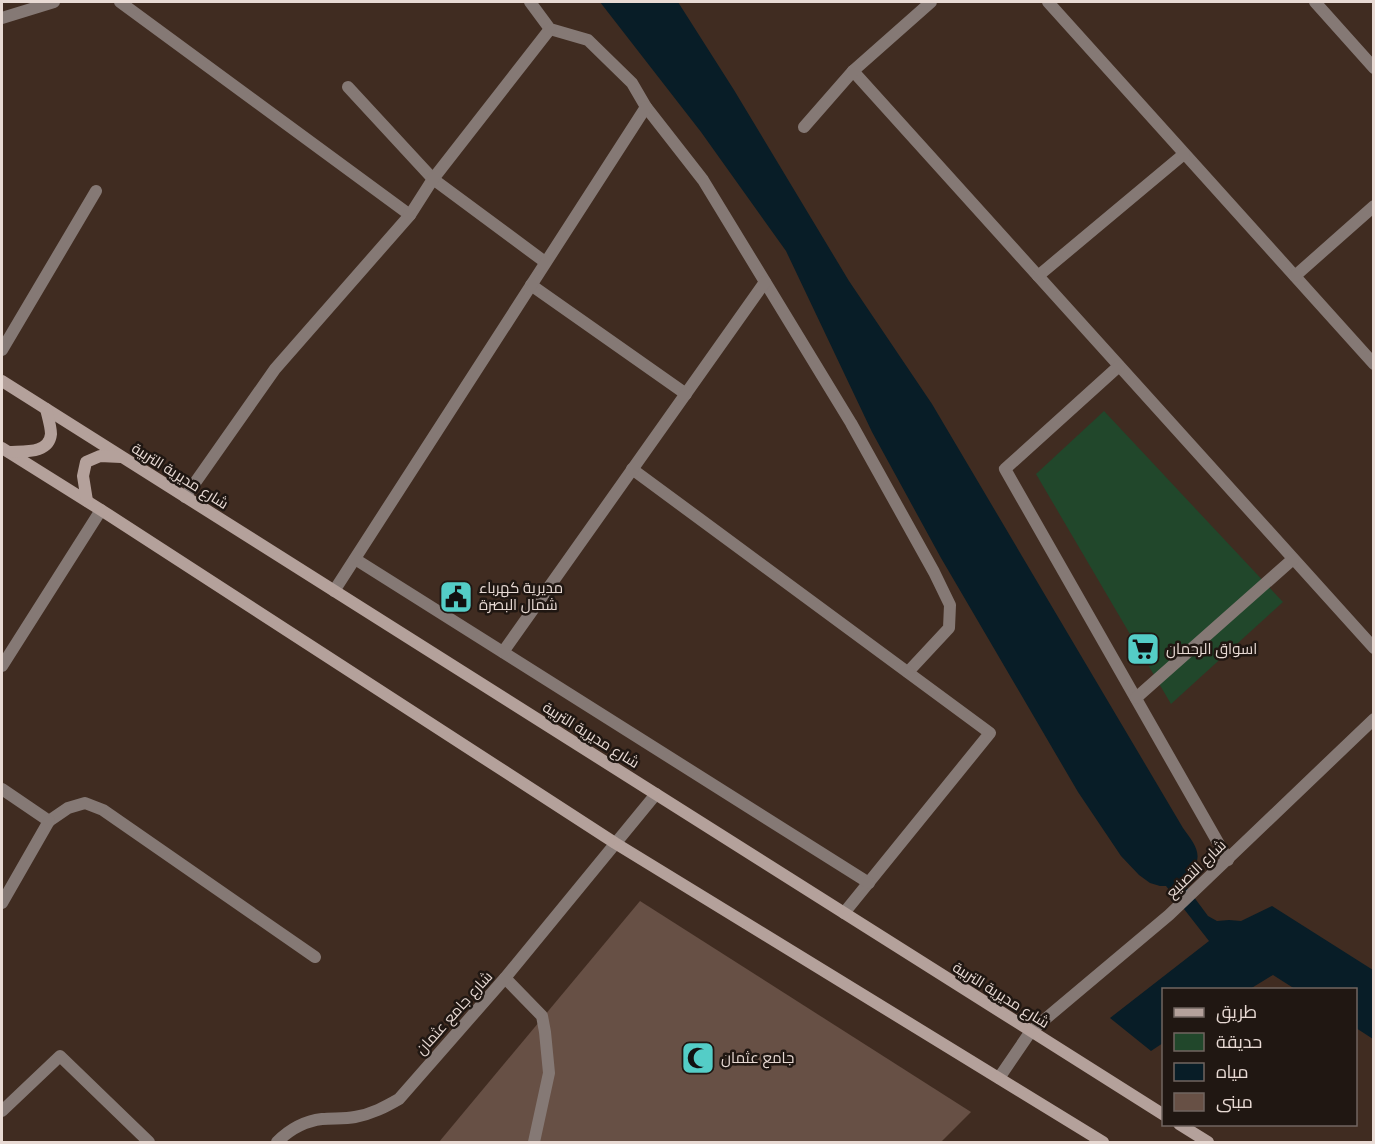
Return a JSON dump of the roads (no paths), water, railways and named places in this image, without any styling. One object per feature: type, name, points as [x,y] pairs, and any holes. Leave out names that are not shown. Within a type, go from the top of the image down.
[{"type":"main road","name":"شارع مديرية التربية","points":[[2,381],[1162,1114]]},
{"type":"main road","points":[[5,450],[35,451],[46,445],[51,434],[46,409]]},
{"type":"main road","points":[[5,450],[615,843],[999,1078],[1086,1138],[1103,1143]]},
{"type":"main road","points":[[87,501],[83,476],[86,462],[100,456],[122,457]]},
{"type":"main road","points":[[1181,1126],[1208,1143]]},
{"type":"street","points":[[2,18],[54,2]]},
{"type":"street","points":[[120,2],[410,214]]},
{"type":"street","points":[[530,2],[550,28],[588,40],[632,83],[646,107],[703,180],[851,423],[950,605],[949,628],[908,672]]},
{"type":"street","points":[[804,127],[853,71],[931,2]]},
{"type":"street","points":[[1048,2],[1374,364]]},
{"type":"street","points":[[1319,3],[1374,68]]},
{"type":"street","points":[[185,496],[275,369],[410,214],[433,178],[550,28]]},
{"type":"street","points":[[853,71],[1374,648]]},
{"type":"street","points":[[348,87],[433,178],[545,262]]},
{"type":"street","points":[[334,591],[646,107]]},
{"type":"street","points":[[1038,276],[1184,153]]},
{"type":"street","points":[[2,350],[96,191]]},
{"type":"street","points":[[1295,276],[1374,206]]},
{"type":"street","points":[[503,652],[765,282]]},
{"type":"street","points":[[531,285],[686,394]]},
{"type":"street","points":[[1119,366],[1005,469],[1228,860]]},
{"type":"street","points":[[632,470],[990,733],[844,913]]},
{"type":"street","points":[[2,666],[101,510]]},
{"type":"street","points":[[355,559],[869,883]]},
{"type":"street","points":[[1136,698],[1293,559]]},
{"type":"street","name":"شارع التصنيع","points":[[999,1078],[1031,1031],[1169,915],[1374,719]]},
{"type":"street","points":[[2,789],[49,821]]},
{"type":"street","name":"شارع جامع عثمان","points":[[277,1143],[292,1130],[305,1123],[320,1119],[352,1118],[368,1114],[399,1098],[505,978],[656,794]]},
{"type":"street","points":[[2,903],[49,821],[68,808],[85,803],[103,810],[315,957]]},
{"type":"street","points":[[505,978],[542,1016],[549,1073],[534,1143]]},
{"type":"street","points":[[2,1111],[60,1056],[149,1143]]},
{"type":"water","points":[[600,2],[678,2],[849,281],[932,404],[1196,848],[1196,864],[1182,881],[1208,916],[1217,921],[1241,921],[1272,906],[1373,970],[1373,1039],[1357,1029],[1357,988],[1293,988],[1273,975],[1252,988],[1162,988],[1162,1044],[1151,1051],[1110,1018],[1209,941],[1166,886],[1150,883],[1121,856],[1078,792],[941,558],[872,432],[786,251],[701,132]]},
{"type":"place","name":"مديرية كهرباء شمال البصرة","points":[[456,597]]},
{"type":"place","name":"اسواق الرحمان","points":[[1143,649]]},
{"type":"place","name":"جامع عثمان","points":[[698,1058]]}]
